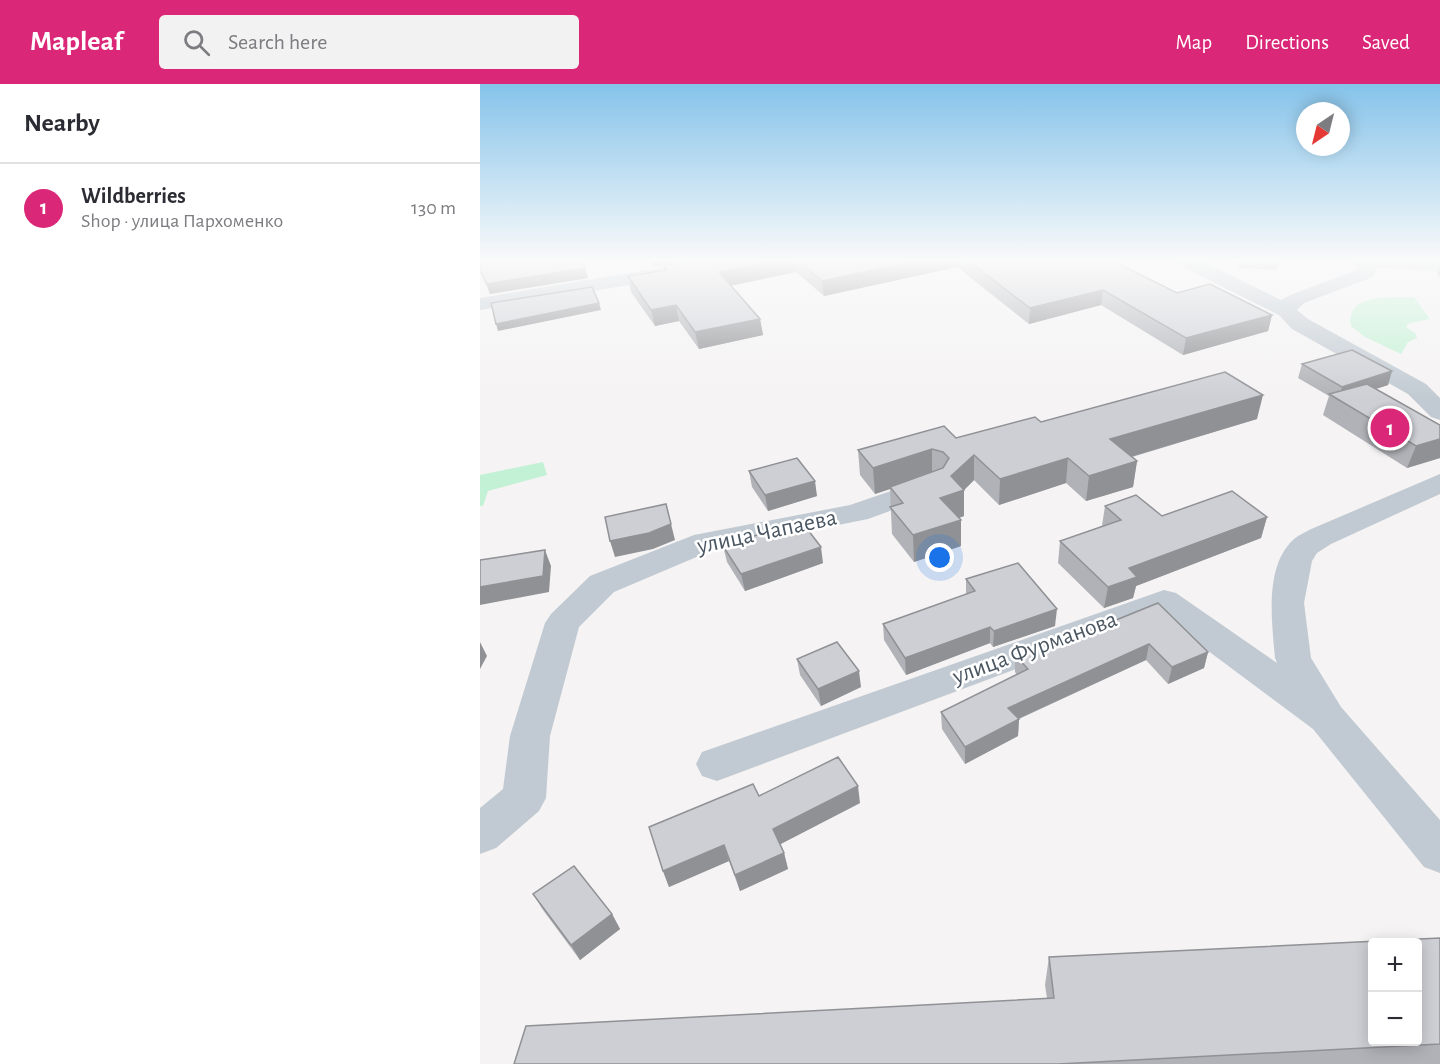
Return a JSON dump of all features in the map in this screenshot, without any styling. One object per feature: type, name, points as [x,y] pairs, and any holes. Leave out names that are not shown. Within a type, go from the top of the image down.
[{"type":"street","points":[[1283,307],[1300,324],[1417,389],[1440,412]]},
{"type":"street","points":[[1440,483],[1320,537],[1304,547],[1296,561],[1287,603],[1293,658],[1328,718],[1440,853]]},
{"type":"street","name":"улица Чапаева","points":[[480,834],[524,798],[530,736],[563,623],[602,584],[705,542],[857,513],[933,485]]},
{"type":"street","name":"улица Фурманова","points":[[717,764],[1164,600],[1328,718]]},
{"type":"green space","points":[[1355,307],[1421,307],[1430,319],[1409,323],[1406,327],[1416,334],[1417,338],[1408,342],[1401,354],[1365,337],[1351,326],[1351,315]]},
{"type":"green space","points":[[543,462],[547,475],[488,491],[483,506],[480,506],[480,475]]},
{"type":"building","points":[[492,307],[581,307],[496,324]]},
{"type":"building","points":[[649,307],[667,307],[651,310]]},
{"type":"building","points":[[677,307],[749,307],[760,319],[695,332]]},
{"type":"building","points":[[1132,307],[1255,307],[1272,315],[1186,338]]},
{"type":"building","points":[[1352,350],[1392,371],[1342,387],[1302,364]]},
{"type":"building","points":[[1225,372],[1263,395],[1110,439],[1137,461],[1089,476],[1068,458],[1000,479],[974,455],[951,476],[964,490],[940,498],[961,520],[913,535],[890,507],[903,503],[890,487],[943,468],[949,458],[943,452],[932,449],[873,468],[858,450],[944,426],[956,438],[1035,417],[1041,422]]},
{"type":"building","points":[[1367,384],[1440,425],[1440,439],[1416,446],[1329,394]]},
{"type":"building","points":[[797,458],[815,481],[765,495],[749,471]]},
{"type":"building","points":[[1232,491],[1267,517],[1129,568],[1137,577],[1108,587],[1060,541],[1121,520],[1105,506],[1136,495],[1162,516]]},
{"type":"building","points":[[666,504],[671,524],[649,533],[610,541],[605,517]]},
{"type":"building","points":[[801,521],[821,547],[741,574],[723,546]]},
{"type":"building","points":[[545,550],[543,576],[480,587],[480,560]]},
{"type":"building","points":[[1018,563],[1057,609],[994,631],[990,627],[905,658],[883,624],[975,591],[966,579]]},
{"type":"building","points":[[1158,603],[1208,652],[1172,667],[1149,644],[1008,708],[1019,719],[965,747],[941,712],[1028,669],[1015,655],[1077,633],[1079,635]]},
{"type":"building","points":[[837,642],[859,671],[818,689],[797,659]]},
{"type":"building","points":[[838,757],[858,786],[773,829],[784,853],[735,875],[724,845],[663,871],[649,827],[753,784],[759,796]]},
{"type":"building","points":[[574,866],[612,914],[571,945],[533,894]]},
{"type":"building","points":[[1440,938],[1440,1044],[1422,1045],[1422,939]]},
{"type":"building","points":[[1368,941],[1368,1046],[1402,1046],[1058,1064],[514,1064],[526,1026],[1054,998],[1049,957]]},
{"type":"place","name":"Wildberries","points":[[1390,428]]}]
